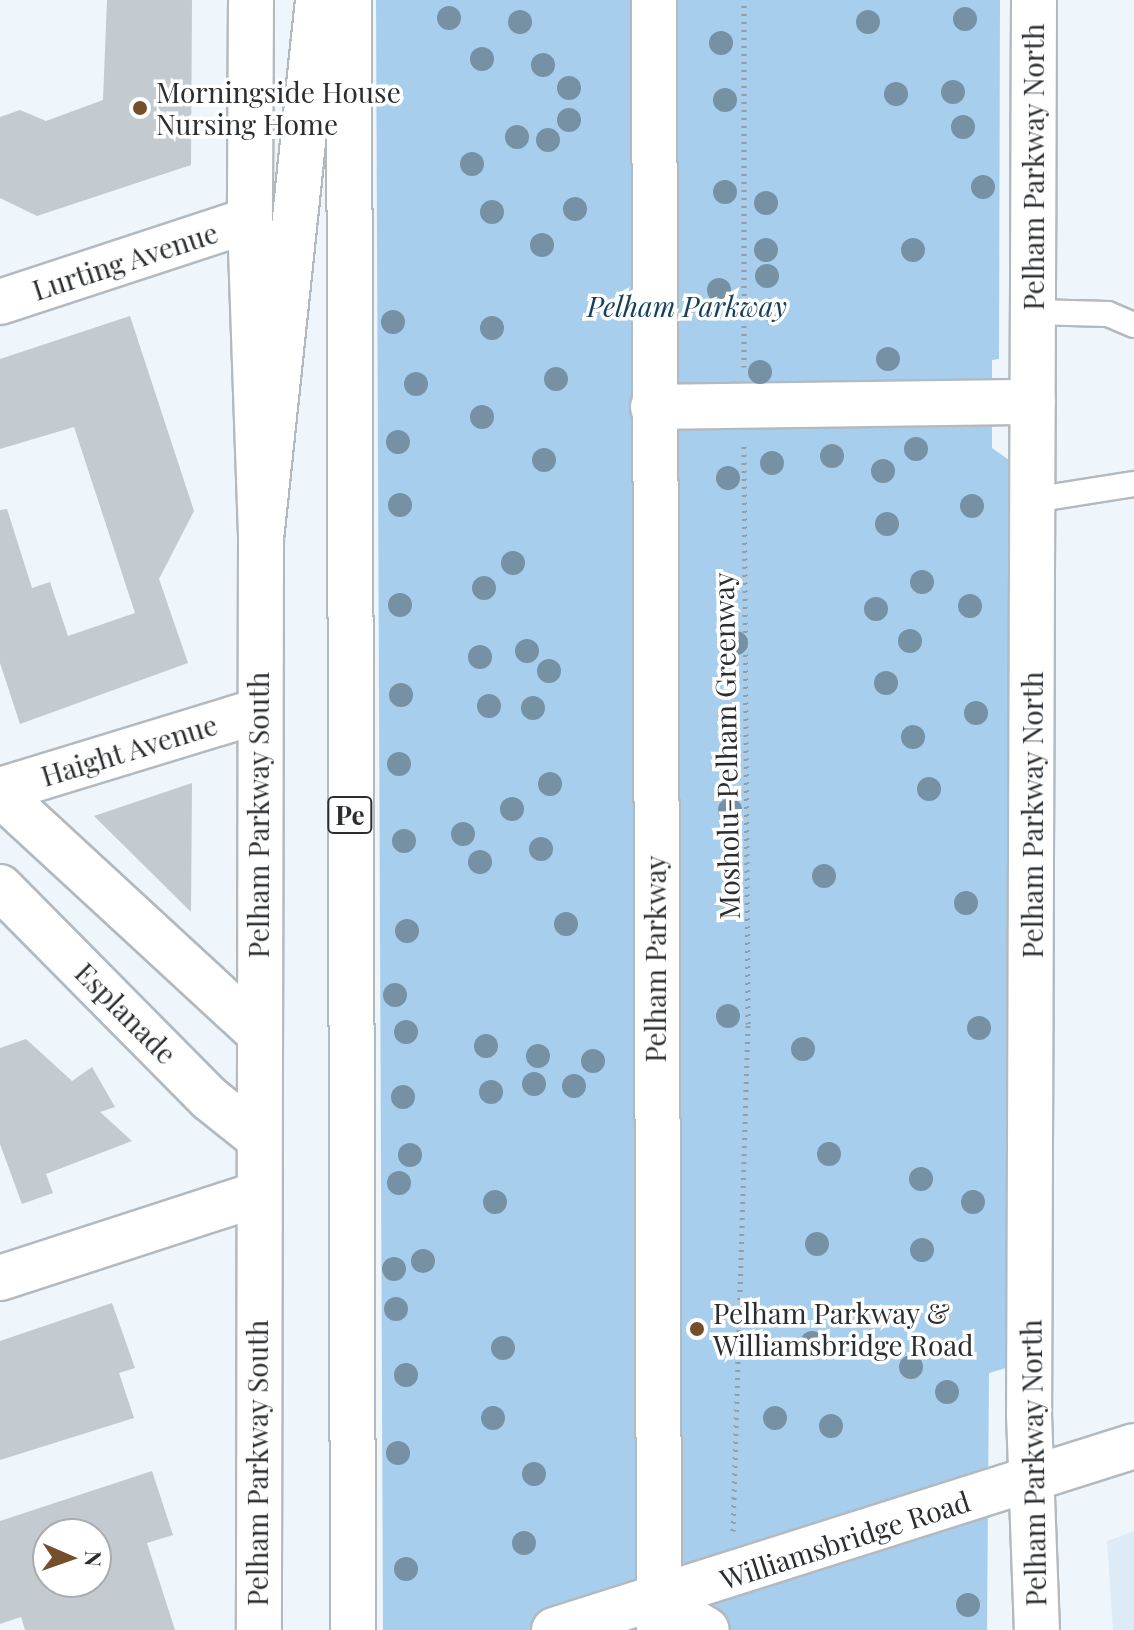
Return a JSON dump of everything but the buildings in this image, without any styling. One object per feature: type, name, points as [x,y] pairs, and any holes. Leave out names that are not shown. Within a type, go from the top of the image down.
[{"type":"street","name":"Pelham Parkway South","points":[[251,0],[250,220],[261,539],[255,1135],[259,1630]]},
{"type":"street","points":[[261,539],[318,0]]},
{"type":"street","name":"Pe","points":[[349,0],[353,1630]]},
{"type":"street","name":"Pelham Parkway","points":[[654,0],[658,1615]]},
{"type":"street","name":"Pelham Parkway North","points":[[1034,0],[1030,1481],[1037,1630]]},
{"type":"street","name":"Lurting Avenue","points":[[0,302],[250,220]]},
{"type":"street","points":[[653,407],[1033,402]]},
{"type":"street","name":"Haight Avenue","points":[[0,792],[258,711]]},
{"type":"street","points":[[0,792],[256,1030]]},
{"type":"street","name":"Esplanade","points":[[0,887],[210,1099],[255,1135]]},
{"type":"street","points":[[0,1278],[255,1195]]},
{"type":"street","name":"Williamsbridge Road","points":[[554,1630],[658,1615],[1134,1446]]},
{"type":"street","points":[[658,1615],[707,1630]]},
{"type":"lane","points":[[1032,312],[1108,314],[1134,325]]},
{"type":"lane","points":[[1033,500],[1108,493],[1134,484]]},
{"type":"path","name":"Mosholu-Pelham Greenway","points":[[732,1492],[748,1024],[744,0]]},
{"type":"shaded area","points":[[1134,1531],[1134,1630],[1113,1630],[1107,1541]]},
{"type":"green space","name":"Pelham Parkway","points":[[376,0],[1000,0],[999,359],[992,360],[992,448],[1009,460],[1006,1368],[989,1373],[987,1630],[383,1630]]},
{"type":"place","name":"Morningside House Nursing Home","points":[[140,108]]},
{"type":"place","name":"Pelham Parkway & Williamsbridge Road","points":[[697,1329]]}]
